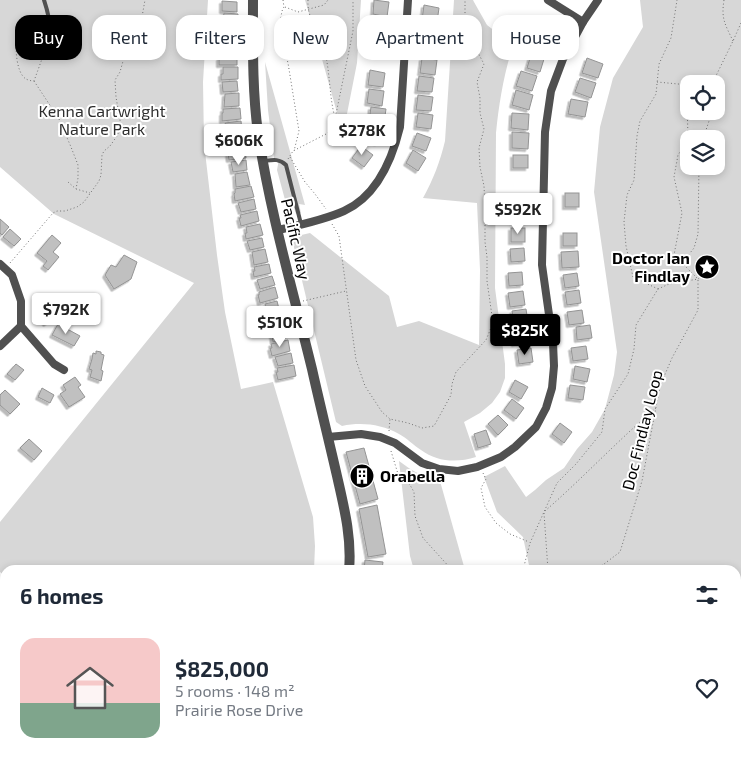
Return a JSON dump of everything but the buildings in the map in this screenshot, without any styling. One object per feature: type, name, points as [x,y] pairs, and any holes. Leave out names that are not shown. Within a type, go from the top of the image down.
[{"type":"street","name":"Pacific Way","points":[[253,0],[253,62],[258,130],[263,161],[348,526],[349,565]]},
{"type":"street","points":[[278,230],[327,217],[345,210],[374,187],[388,167],[396,146],[400,127],[408,0]]},
{"type":"street","points":[[548,0],[583,22]]},
{"type":"street","points":[[328,438],[361,434],[380,437],[395,443],[422,463],[439,469],[458,471],[477,467],[501,457],[515,447],[536,427],[546,408],[552,388],[554,366],[553,344],[542,265],[545,132],[551,92],[563,59],[583,22],[598,0]]},
{"type":"street","points":[[0,264],[12,275],[21,301],[20,326],[0,346]]},
{"type":"street","points":[[20,326],[54,364],[64,370]]},
{"type":"lane","points":[[44,0],[48,15]]},
{"type":"lane","points":[[263,161],[278,160],[286,165],[301,224]]},
{"type":"path","points":[[9,264],[53,214],[57,211],[65,211],[77,207],[99,181],[102,155],[117,136],[121,126],[115,80],[120,72],[125,54],[127,36],[142,17],[145,0]]},
{"type":"path","points":[[283,0],[284,7],[279,27],[288,63],[299,132],[293,152],[286,161],[286,165]]},
{"type":"path","points":[[308,0],[307,10],[326,55],[335,119]]},
{"type":"path","points":[[284,7],[298,12],[324,4],[328,0]]},
{"type":"path","points":[[293,152],[328,134],[335,119],[353,32],[353,0]]},
{"type":"path","points":[[290,156],[305,182],[326,208],[327,217],[338,236],[356,360],[365,386],[382,412],[390,419],[422,428],[434,426],[451,395],[456,372],[474,355],[486,340],[493,323],[487,281],[487,257],[484,242],[484,186],[479,148],[484,129],[480,113],[477,82],[484,64],[469,36],[465,19],[465,0]]},
{"type":"path","points":[[658,289],[633,277],[626,246],[624,222],[627,195],[634,180],[636,136],[640,121],[656,94],[659,64],[671,38],[676,0]]},
{"type":"path","points":[[724,0],[724,23],[734,41]]},
{"type":"path","points":[[717,75],[741,23]]},
{"type":"path","points":[[17,60],[21,74],[27,80],[34,81],[59,119],[78,165],[76,189]]},
{"type":"path","points":[[34,81],[42,60]]},
{"type":"path","points":[[657,82],[680,85]]},
{"type":"path","points":[[688,120],[688,140],[678,155],[674,177],[682,213],[674,255],[698,279]]},
{"type":"path","points":[[682,263],[694,248],[698,234],[699,175]]},
{"type":"path","points":[[68,182],[76,189],[90,193]]},
{"type":"path","points":[[524,565],[530,543],[557,483],[576,464],[602,432],[605,409],[628,374],[634,349],[636,325],[658,289],[669,284],[698,279],[709,270]]},
{"type":"path","name":"Doc Findlay Loop","points":[[603,565],[620,552],[642,481],[660,386],[672,358],[698,310],[698,279]]},
{"type":"path","points":[[295,302],[347,291]]},
{"type":"path","points":[[544,512],[656,408]]},
{"type":"path","points":[[388,432],[390,419]]},
{"type":"path","points":[[391,448],[398,474],[410,485],[414,492],[415,516],[423,538],[447,565]]},
{"type":"path","points":[[483,472],[486,479],[481,488],[485,507],[496,523],[503,529],[530,543]]},
{"type":"path","points":[[544,512],[548,565]]},
{"type":"green space","name":"Kenna Cartwright Nature Park","points":[[0,0],[208,0],[207,15],[176,15],[176,60],[204,60],[204,143],[225,312],[241,389],[273,382],[313,517],[314,565],[0,565],[0,522],[194,283],[54,214],[0,167]]},
{"type":"green space","points":[[305,0],[361,0],[360,15],[357,15],[357,63],[343,134],[322,60],[347,60],[347,15],[310,15]]},
{"type":"green space","points":[[454,0],[473,0],[481,15],[453,15]]},
{"type":"green space","points":[[640,0],[741,0],[741,565],[529,565],[523,537],[497,512],[484,477],[505,466],[526,497],[564,468],[592,432],[605,409],[614,375],[617,352],[594,192],[600,127],[613,78],[643,27]]},
{"type":"green space","points":[[482,16],[487,25],[492,29],[492,60],[509,60],[502,88],[496,133],[495,288],[505,364],[505,378],[500,392],[492,403],[480,413],[464,422],[476,457],[454,461],[440,459],[427,454],[402,436],[385,428],[364,424],[342,426],[336,422],[293,243],[297,236],[310,233],[389,296],[397,327],[419,321],[479,345],[480,270],[477,203],[423,198],[436,171],[445,141],[450,60],[482,60]]},
{"type":"green space","points":[[265,62],[305,205],[299,204],[301,213],[296,214],[293,205],[288,211],[277,170],[279,159],[274,158]]},
{"type":"green space","points":[[399,461],[419,474],[440,481],[464,565],[413,565]]},
{"type":"place","name":"Doctor Ian Findlay","points":[[707,267]]},
{"type":"place","name":"Orabella","points":[[362,476]]}]
